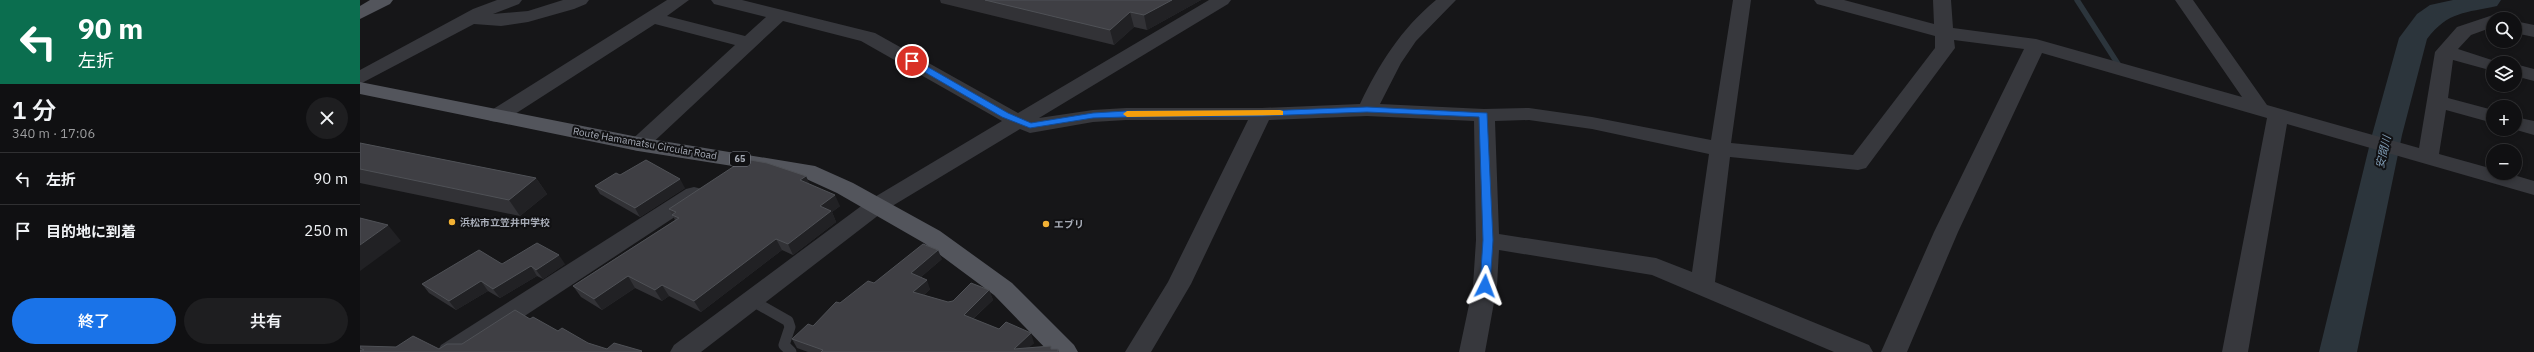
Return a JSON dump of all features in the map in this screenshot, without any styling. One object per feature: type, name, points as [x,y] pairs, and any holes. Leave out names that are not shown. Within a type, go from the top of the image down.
[{"type":"main road","points":[[360,13],[384,0]]},
{"type":"main road","name":"Route Hamamatsu Circular Road","points":[[360,88],[638,144],[748,160],[807,171],[845,188],[932,237],[1003,289],[1065,352]]},
{"type":"street","points":[[360,78],[472,18],[513,0]]},
{"type":"street","points":[[472,18],[485,20],[531,18],[580,0]]},
{"type":"street","points":[[497,116],[680,0]]},
{"type":"street","points":[[720,0],[868,37],[1030,126],[1093,116],[1262,114],[1367,110],[1484,115],[1537,115],[1592,123],[1720,149],[1858,163],[1870,151],[1945,48],[1942,0]]},
{"type":"street","points":[[683,352],[876,206],[1018,120],[1222,0]]},
{"type":"street","points":[[1367,110],[1394,55],[1421,21],[1447,0]]},
{"type":"street","points":[[1702,286],[1742,0]]},
{"type":"street","points":[[1823,0],[1945,34],[2036,45],[2375,141],[2534,188]]},
{"type":"street","points":[[2184,0],[2269,111],[2234,352]]},
{"type":"street","points":[[638,144],[779,15]]},
{"type":"street","points":[[652,18],[749,43]]},
{"type":"street","points":[[2428,157],[2446,52],[2464,31],[2486,23]]},
{"type":"street","points":[[2522,28],[2534,31]]},
{"type":"street","points":[[1894,352],[1946,232],[2036,45]]},
{"type":"street","points":[[2446,52],[2486,63]]},
{"type":"street","points":[[2522,72],[2534,76]]},
{"type":"street","points":[[2437,101],[2486,115]]},
{"type":"street","points":[[1138,352],[1179,284],[1262,114]]},
{"type":"street","points":[[1472,352],[1485,286],[1488,240],[1484,115]]},
{"type":"street","points":[[2522,125],[2534,128]]},
{"type":"street","points":[[450,352],[748,160]]},
{"type":"street","points":[[1488,240],[1656,267],[1850,348]]},
{"type":"street","points":[[1815,352],[1850,348]]},
{"type":"lane","points":[[751,300],[788,321],[790,327],[784,345],[792,352]]},
{"type":"building","points":[[985,0],[1172,0],[1144,15],[1130,12],[1110,30]]},
{"type":"building","points":[[360,143],[536,178],[509,200],[360,169]]},
{"type":"building","points":[[745,159],[767,163],[806,176],[800,180],[835,195],[820,206],[831,211],[788,244],[776,239],[694,301],[662,285],[655,290],[628,276],[594,299],[573,286],[679,218],[672,215],[676,212],[669,209]]},
{"type":"building","points":[[646,160],[680,179],[635,208],[595,186],[616,173],[620,175]]},
{"type":"building","points":[[360,218],[388,225],[360,245]]},
{"type":"building","points":[[537,243],[559,255],[536,270],[531,266],[493,289],[481,281],[449,301],[422,284],[479,250],[502,264]]},
{"type":"building","points":[[923,244],[938,250],[911,273],[927,280],[913,292],[948,302],[953,301],[971,283],[989,290],[964,315],[999,329],[1006,322],[1031,333],[1014,349],[1051,346],[1051,349],[1058,349],[1058,352],[821,352],[823,350],[792,339],[808,324],[813,326],[836,302],[840,303],[868,281],[874,283]]},
{"type":"building","points":[[515,310],[530,319],[533,317],[558,331],[562,328],[588,343],[607,349],[614,343],[642,351],[360,352],[360,350],[364,350],[360,348],[360,346],[396,347],[413,336],[439,349],[447,344],[462,344]]},
{"type":"waterway","points":[[2077,0],[2118,64]]},
{"type":"waterway","name":"安間川","points":[[2338,352],[2387,135],[2413,38],[2427,20],[2440,11],[2488,0]]},
{"type":"slow traffic","points":[[1127,114],[1280,113]]},
{"type":"place","name":"浜松市立笠井中学校","points":[[452,222]]},
{"type":"place","name":"エブリ","points":[[1046,224]]},
{"type":"route","points":[[912,61],[1005,115],[1030,126],[1093,116],[1126,114],[1262,114],[1367,110],[1484,115],[1488,240],[1485,286]]}]
